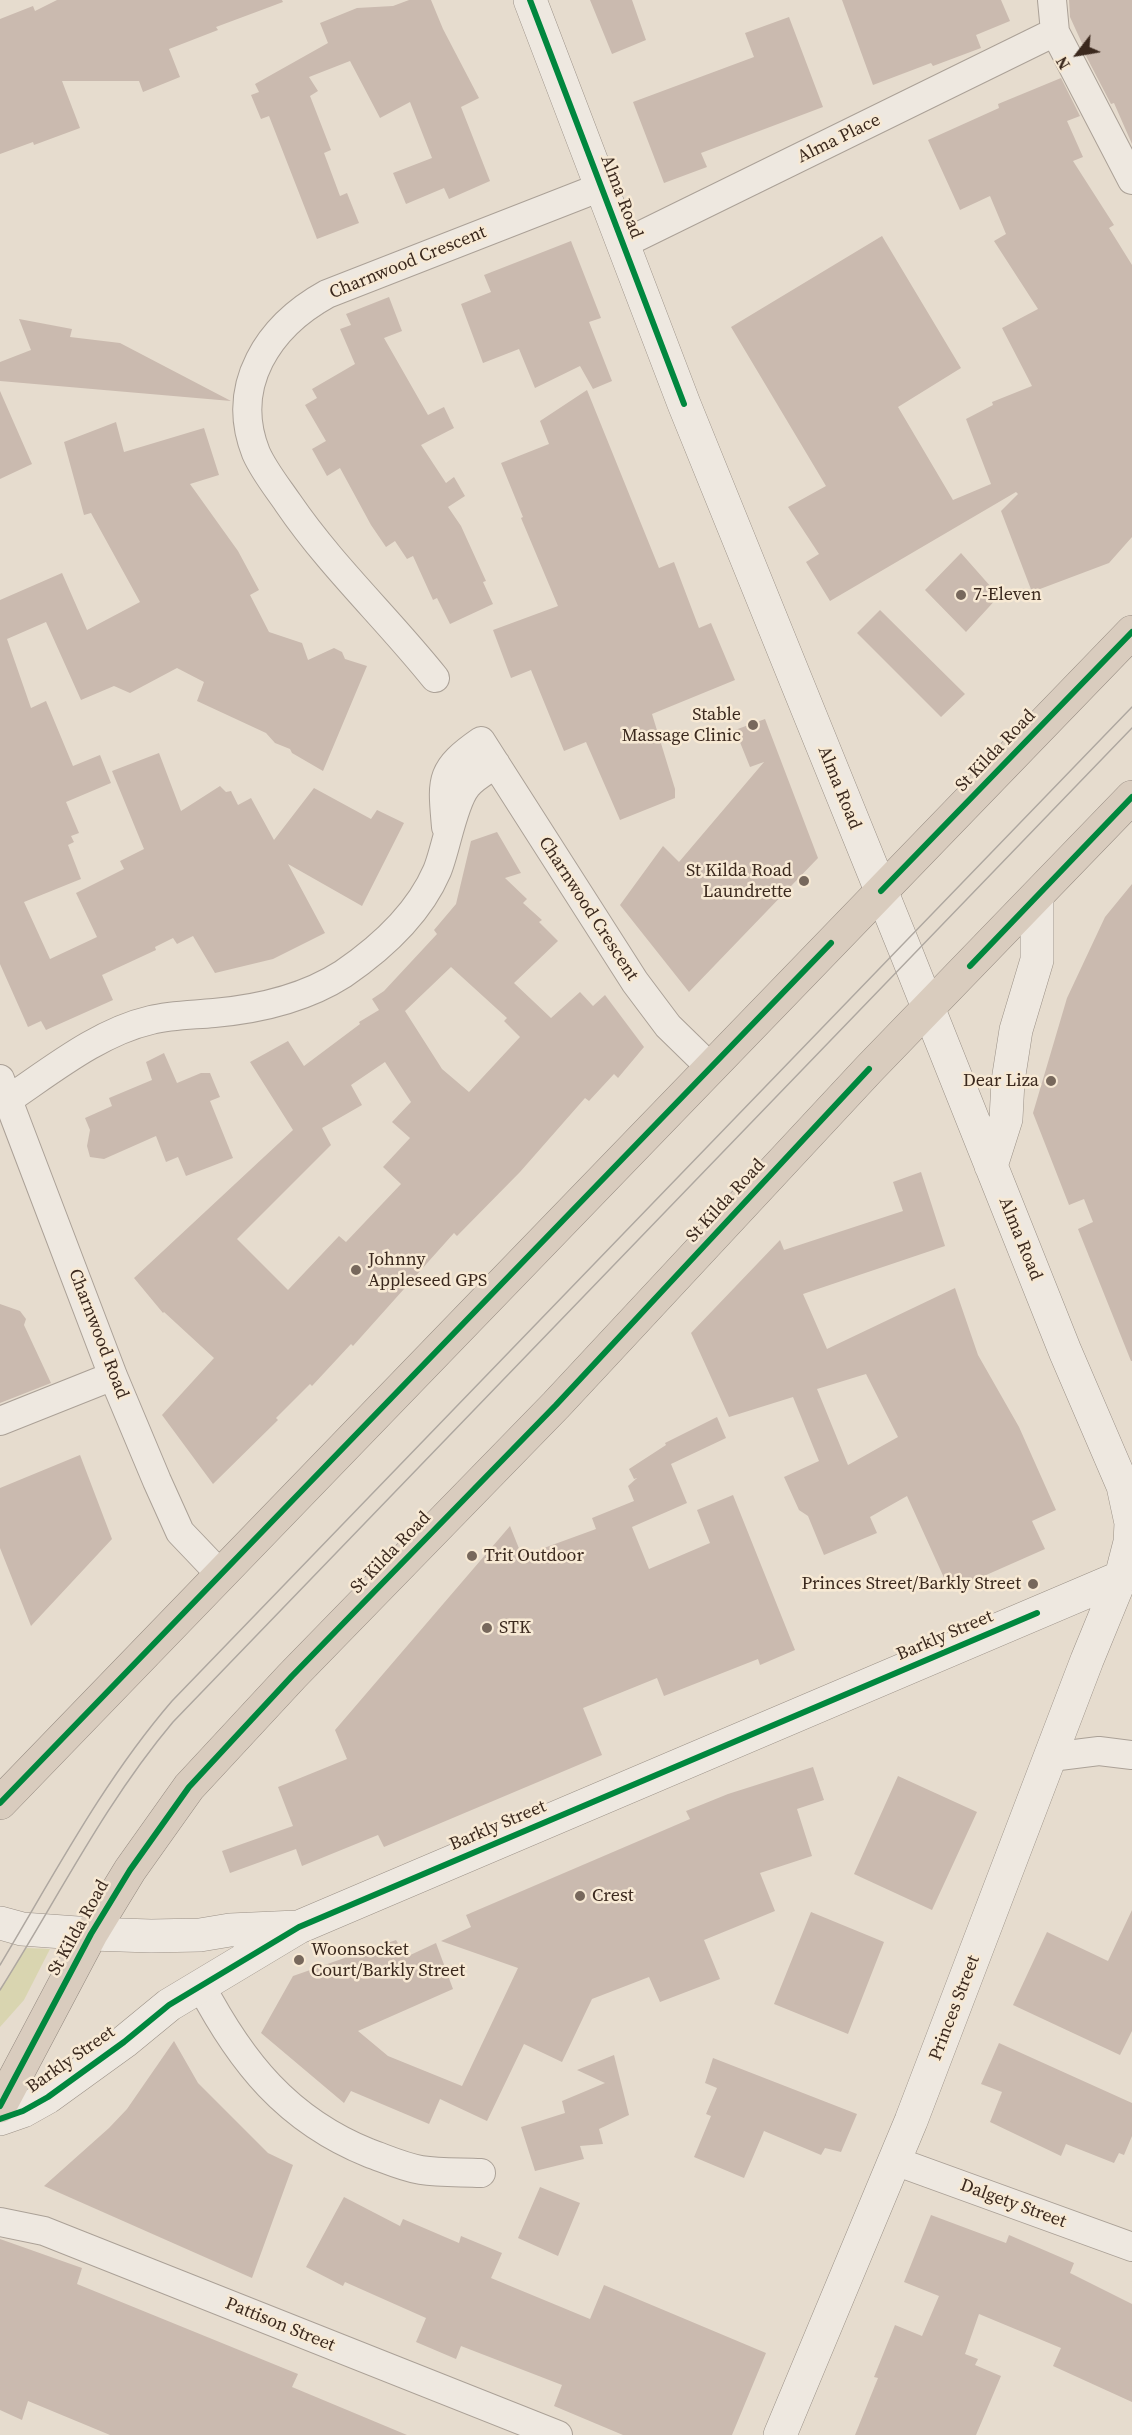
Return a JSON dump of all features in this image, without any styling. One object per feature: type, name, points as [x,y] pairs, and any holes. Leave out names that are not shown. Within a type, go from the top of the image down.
[{"type":"highway","name":"St Kilda Road","points":[[0,1803],[1132,632]]},
{"type":"highway","name":"St Kilda Road","points":[[0,2106],[91,1934],[130,1869],[189,1787],[556,1405],[869,1069],[1132,797]]},
{"type":"street","name":"Alma Road","points":[[530,0],[684,404],[1065,1351],[1123,1486],[1131,1523],[1127,1575]]},
{"type":"street","points":[[1052,0],[1055,32],[1132,180]]},
{"type":"street","name":"Alma Place","points":[[622,244],[1055,32]]},
{"type":"street","name":"Charnwood Crescent","points":[[435,678],[411,648],[341,573],[266,472],[254,446],[249,415],[250,388],[255,366],[266,348],[290,320],[327,294],[601,186]]},
{"type":"street","name":"Charnwood Crescent","points":[[4,1089],[127,1028],[151,1020],[248,1010],[284,1001],[314,990],[341,975],[373,952],[400,926],[421,900],[436,873],[444,848],[446,825],[442,791],[446,776],[455,761],[488,753],[640,989],[668,1026],[710,1067]]},
{"type":"street","points":[[991,1166],[1006,1119],[1008,1081],[1016,1030],[1037,960],[1037,896]]},
{"type":"street","name":"Charnwood Road","points":[[4,1089],[113,1376],[180,1532],[221,1575]]},
{"type":"street","points":[[0,1421],[113,1376]]},
{"type":"street","name":"Barkly Street","points":[[0,2119],[23,2111],[48,2097],[124,2042],[170,2005],[299,1927],[1127,1575]]},
{"type":"street","name":"Princes Street","points":[[780,2435],[895,2161],[1105,1614],[1127,1575]]},
{"type":"street","points":[[1051,1757],[1099,1751],[1132,1755]]},
{"type":"street","name":"Barkly Street","points":[[0,1923],[22,1929],[91,1934],[189,1936],[230,1930],[299,1927]]},
{"type":"street","points":[[201,1986],[231,2038],[268,2087],[293,2110],[322,2131],[391,2162],[421,2170],[480,2173]]},
{"type":"street","name":"Dalgety Street","points":[[895,2161],[1132,2247]]},
{"type":"street","name":"Pattison Street","points":[[0,2222],[44,2231],[558,2435]]},
{"type":"shaded area","points":[[26,1948],[50,1949],[24,2000],[0,2027],[0,1990]]},
{"type":"building","points":[[57,0],[282,0],[283,2],[216,27],[218,30],[169,49],[180,77],[143,92],[139,81],[62,81],[80,128],[34,145],[33,142],[0,154],[0,19],[33,6],[35,11]]},
{"type":"building","points":[[409,0],[431,0],[443,29],[479,98],[461,107],[490,181],[449,199],[444,188],[406,204],[393,173],[432,158],[410,102],[380,118],[350,61],[309,77],[318,91],[310,96],[331,150],[324,153],[340,196],[347,193],[359,223],[317,239],[269,116],[261,119],[251,95],[259,92],[255,84],[328,43],[320,23],[357,8],[393,6]]},
{"type":"building","points":[[590,0],[632,0],[646,40],[612,54]]},
{"type":"building","points":[[842,0],[1001,0],[1010,21],[976,35],[981,48],[933,66],[931,63],[873,85]]},
{"type":"building","points":[[1069,0],[1132,0],[1132,144],[1114,103],[1111,104],[1084,52],[1086,52],[1070,17]]},
{"type":"building","points":[[789,17],[823,107],[701,153],[707,167],[664,183],[633,102],[754,57],[745,33]]},
{"type":"building","points":[[1061,78],[1080,116],[1067,121],[1083,157],[1073,161],[1114,225],[1109,228],[1132,265],[1132,537],[1109,563],[1032,592],[1001,511],[1018,494],[1016,492],[830,601],[806,562],[819,554],[788,507],[826,486],[731,327],[882,236],[961,368],[898,407],[953,500],[991,484],[966,419],[993,405],[992,402],[1032,386],[1002,328],[1038,309],[994,241],[1006,234],[990,196],[960,210],[928,140],[999,108],[998,104]]},
{"type":"building","points":[[571,241],[601,318],[589,322],[612,381],[593,389],[580,366],[535,388],[519,349],[483,363],[461,304],[491,292],[484,275]]},
{"type":"building","points":[[389,297],[402,331],[384,338],[428,415],[444,407],[454,428],[421,445],[446,483],[454,477],[465,496],[448,507],[461,526],[486,581],[483,582],[493,604],[450,624],[437,598],[433,600],[413,556],[407,559],[395,541],[386,547],[371,525],[340,468],[327,476],[312,449],[326,441],[305,405],[317,398],[312,389],[355,364],[340,329],[351,325],[346,314]]},
{"type":"building","points":[[19,319],[72,329],[70,337],[120,343],[231,401],[0,381],[0,362],[31,350]]},
{"type":"building","points":[[587,390],[659,568],[674,562],[699,628],[711,623],[735,680],[652,714],[675,789],[675,798],[620,820],[586,742],[564,751],[531,670],[511,678],[493,630],[558,606],[501,463],[549,444],[540,421]]},
{"type":"building","points":[[0,391],[32,464],[0,479]]},
{"type":"building","points":[[116,422],[124,452],[204,428],[219,475],[190,484],[238,551],[259,590],[250,595],[269,632],[302,643],[308,660],[334,648],[342,652],[345,659],[367,666],[323,771],[292,753],[290,749],[275,743],[266,733],[197,701],[204,682],[177,668],[130,693],[114,686],[81,700],[46,622],[7,639],[31,708],[46,701],[73,766],[100,755],[111,783],[66,802],[79,833],[71,836],[74,842],[68,845],[81,879],[24,902],[50,959],[97,937],[76,893],[124,869],[120,861],[144,849],[112,771],[159,753],[181,811],[220,786],[226,792],[231,791],[238,805],[251,798],[274,840],[314,788],[371,819],[377,810],[404,823],[362,906],[288,864],[325,933],[273,959],[215,973],[193,936],[177,944],[173,938],[155,947],[156,950],[102,975],[113,1000],[46,1030],[41,1021],[28,1027],[0,964],[0,600],[62,573],[87,630],[140,602],[91,513],[84,515],[64,442]]},
{"type":"building","name":"7-Eleven","points":[[961,553],[999,596],[966,632],[925,590]]},
{"type":"building","points":[[880,610],[965,694],[941,717],[857,633]]},
{"type":"building","points":[[765,719],[818,858],[689,992],[620,905],[663,846],[679,862],[764,762],[750,767],[735,730]]},
{"type":"building","points":[[497,832],[521,873],[505,878],[527,899],[523,903],[542,920],[539,922],[558,941],[514,983],[551,1018],[580,992],[593,1006],[605,995],[644,1047],[618,1078],[614,1074],[589,1101],[585,1098],[520,1172],[457,1236],[454,1233],[353,1346],[351,1344],[312,1386],[310,1384],[276,1418],[278,1420],[213,1484],[162,1415],[214,1358],[163,1313],[134,1278],[293,1130],[250,1062],[288,1041],[304,1066],[360,1024],[359,1022],[379,1010],[372,999],[384,991],[437,934],[434,930],[456,904],[471,841]],"holes":[[[451,967],[507,1018],[504,1021],[520,1037],[469,1092],[442,1069],[405,1011]],[[385,1062],[411,1102],[392,1122],[410,1138],[383,1167],[401,1184],[346,1242],[339,1236],[288,1290],[237,1239],[331,1145],[322,1128],[362,1105],[351,1085]]]},
{"type":"building","points":[[1132,884],[1131,1361],[1078,1229],[1093,1222],[1084,1199],[1069,1205],[1033,1113],[1067,998],[1105,917]]},
{"type":"building","points":[[164,1053],[177,1083],[201,1073],[210,1073],[220,1097],[210,1101],[233,1158],[186,1176],[178,1157],[166,1162],[156,1136],[104,1159],[90,1157],[87,1146],[90,1130],[85,1118],[112,1106],[109,1098],[152,1080],[146,1062]]},
{"type":"building","points":[[921,1172],[945,1246],[803,1294],[827,1349],[955,1288],[978,1355],[1019,1427],[1056,1510],[1032,1521],[1045,1549],[950,1591],[907,1496],[870,1517],[877,1533],[824,1555],[808,1516],[799,1510],[784,1477],[819,1461],[793,1397],[729,1417],[691,1333],[780,1240],[784,1250],[903,1211],[893,1182]],"holes":[[[866,1374],[898,1437],[848,1465],[817,1389]]]},
{"type":"building","points":[[0,1304],[20,1311],[26,1319],[24,1325],[51,1383],[0,1403]]},
{"type":"building","points":[[717,1417],[726,1438],[671,1464],[687,1503],[632,1527],[649,1569],[710,1543],[697,1510],[733,1495],[795,1650],[760,1665],[758,1659],[664,1696],[657,1678],[583,1708],[602,1755],[384,1847],[378,1835],[302,1866],[296,1849],[230,1873],[222,1851],[293,1826],[278,1787],[347,1759],[335,1730],[510,1526],[522,1556],[596,1529],[592,1518],[634,1501],[628,1486],[637,1478],[634,1479],[629,1469],[666,1445],[665,1443]]},
{"type":"building","points":[[80,1455],[112,1539],[31,1626],[0,1548],[0,1488]]},
{"type":"building","points":[[813,1767],[824,1800],[797,1809],[812,1856],[760,1873],[775,1911],[704,1940],[720,1979],[660,2002],[649,1977],[592,1999],[562,2062],[524,2044],[487,2121],[440,2099],[429,2124],[351,2091],[344,2103],[261,2033],[293,1976],[396,1940],[406,1957],[436,1943],[453,1989],[358,2031],[388,2056],[462,2086],[518,1968],[441,1941],[471,1927],[466,1915],[690,1819],[686,1811],[728,1794]]},
{"type":"building","points":[[898,1776],[977,1812],[932,1910],[854,1874]]},
{"type":"building","points":[[1132,1910],[1132,2031],[1120,2055],[1013,2005],[1047,1932],[1108,1961]]},
{"type":"building","points":[[811,1912],[884,1942],[848,2034],[774,2004]]},
{"type":"building","points":[[174,2041],[198,2083],[268,2153],[293,2165],[252,2278],[44,2186],[127,2109]]},
{"type":"building","points":[[999,2043],[1132,2103],[1132,2136],[1124,2155],[1119,2153],[1114,2163],[1066,2144],[1061,2156],[990,2122],[1002,2092],[981,2084]]},
{"type":"building","points":[[614,2055],[629,2115],[599,2129],[603,2144],[580,2146],[584,2159],[535,2171],[521,2127],[565,2113],[562,2101],[605,2083],[577,2070]]},
{"type":"building","points":[[713,2058],[857,2114],[841,2152],[825,2148],[821,2155],[764,2131],[744,2178],[694,2157],[711,2116],[706,2114],[717,2088],[705,2083]]},
{"type":"building","points":[[540,2187],[580,2203],[558,2256],[518,2238]]},
{"type":"building","points":[[344,2197],[400,2226],[403,2219],[459,2243],[461,2236],[502,2253],[491,2278],[590,2319],[604,2285],[766,2353],[732,2435],[623,2435],[554,2406],[562,2385],[461,2346],[456,2359],[416,2342],[426,2318],[345,2282],[343,2286],[306,2267]]},
{"type":"building","points":[[931,2215],[1006,2243],[1009,2235],[1074,2263],[1070,2273],[1132,2304],[1132,2402],[1053,2366],[1061,2348],[979,2314],[965,2354],[978,2359],[975,2365],[1001,2376],[976,2435],[855,2435],[878,2378],[874,2377],[895,2325],[922,2336],[939,2296],[904,2282]]},
{"type":"building","points":[[0,2239],[82,2268],[77,2284],[298,2374],[292,2387],[407,2435],[110,2435],[28,2401],[22,2420],[0,2410]]},
{"type":"tram line","points":[[0,1965],[101,1796],[172,1701],[1132,707]]},
{"type":"tram line","points":[[0,1990],[103,1819],[148,1753],[173,1722],[1132,728]]},
{"type":"cycle path","points":[[530,0],[684,404]]},
{"type":"cycle path","points":[[881,891],[1132,632]]},
{"type":"cycle path","points":[[970,966],[1132,797]]},
{"type":"cycle path","points":[[0,1803],[831,943]]},
{"type":"cycle path","points":[[0,2106],[91,1934],[130,1870],[189,1787],[292,1676],[556,1405],[869,1069]]},
{"type":"cycle path","points":[[0,2119],[23,2111],[48,2097],[124,2042],[169,2005],[299,1927],[1037,1613]]},
{"type":"place","name":"7-Eleven","points":[[961,595]]},
{"type":"place","name":"Stable Massage Clinic","points":[[753,725]]},
{"type":"place","name":"St Kilda Road Laundrette","points":[[804,881]]},
{"type":"place","name":"Dear Liza","points":[[1051,1081]]},
{"type":"place","name":"Johnny Appleseed GPS","points":[[356,1270]]},
{"type":"place","name":"Trit Outdoor","points":[[472,1556]]},
{"type":"place","name":"Princes Street/Barkly Street","points":[[1033,1584]]},
{"type":"place","name":"STK","points":[[487,1628]]},
{"type":"place","name":"Crest","points":[[580,1896]]},
{"type":"place","name":"Woonsocket Court/Barkly Street","points":[[299,1960]]}]
